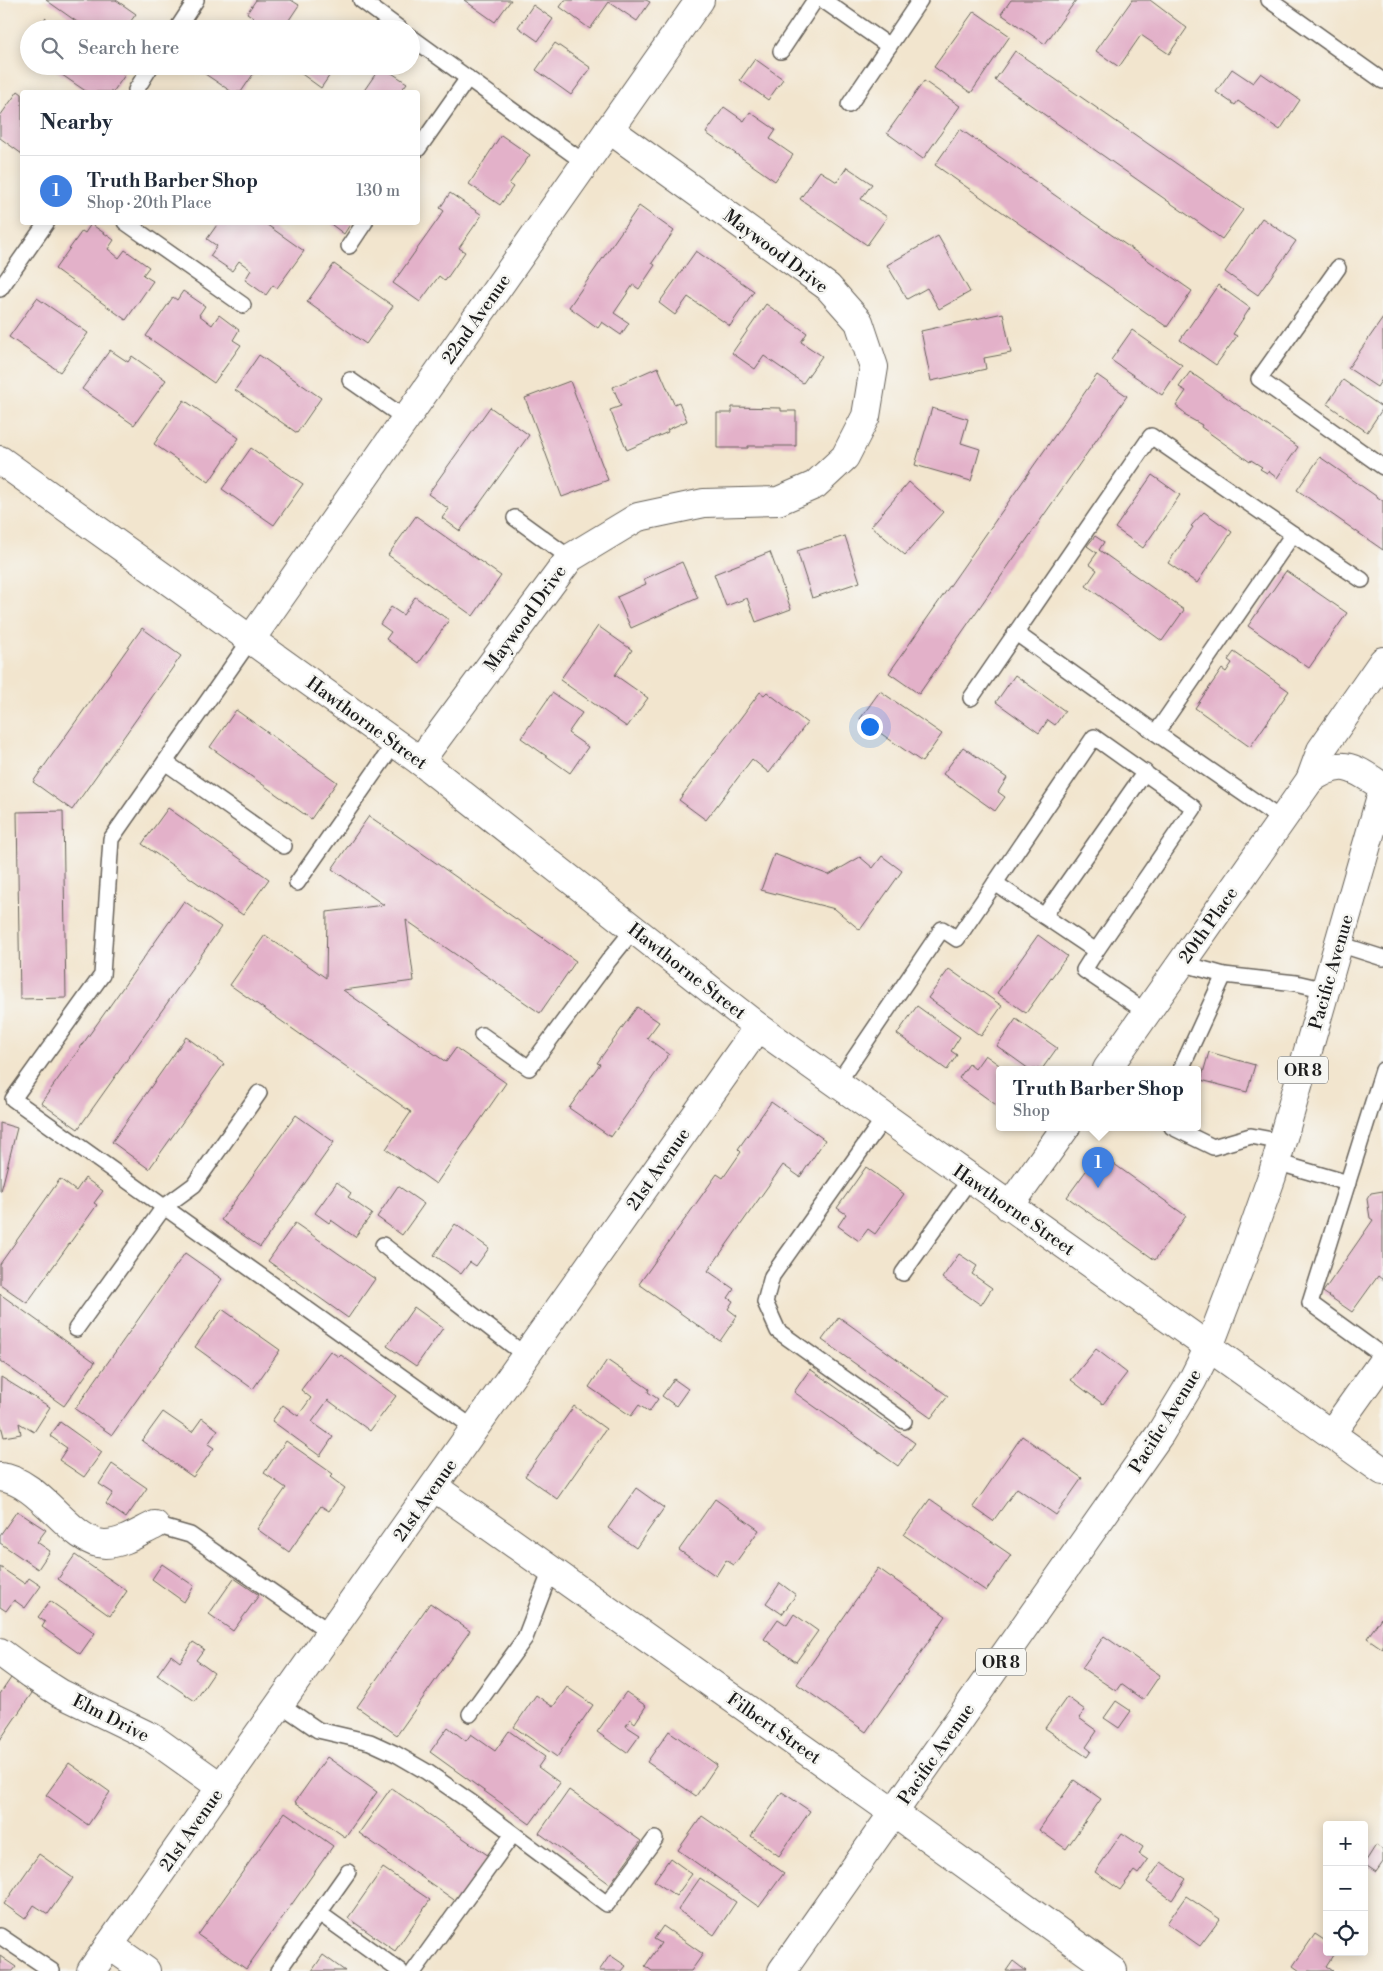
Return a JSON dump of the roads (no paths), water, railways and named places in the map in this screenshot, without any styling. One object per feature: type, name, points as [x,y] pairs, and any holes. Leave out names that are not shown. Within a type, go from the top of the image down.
[{"type":"street","name":"22nd Avenue","points":[[252,639],[700,0]]},
{"type":"street","name":"Maywood Drive","points":[[420,761],[570,558],[638,517],[704,503],[778,501],[815,485],[845,457],[866,416],[874,367],[859,322],[828,287],[609,129]]},
{"type":"street","name":"Hawthorne Street","points":[[0,460],[396,743],[758,1027],[1009,1207],[1383,1470]]},
{"type":"street","name":"20th Place","points":[[1108,1066],[1310,780],[1321,750],[1383,661]]},
{"type":"street","name":"20th Place","points":[[1310,780],[1325,769],[1348,767],[1360,772],[1383,788]]},
{"type":"street","name":"Pacific Avenue","points":[[782,1971],[1160,1434],[1192,1381],[1209,1347],[1244,1258],[1279,1152],[1383,788]]},
{"type":"street","name":"21st Avenue","points":[[91,1971],[758,1027]]},
{"type":"street","points":[[1009,1207],[1063,1131]]},
{"type":"street","points":[[1331,1434],[1383,1361]]},
{"type":"street","points":[[0,1477],[11,1478],[27,1487],[82,1536],[95,1543],[118,1542],[155,1525]]},
{"type":"street","name":"Filbert Street","points":[[434,1488],[894,1813],[1113,1971]]},
{"type":"street","name":"Elm Drive","points":[[0,1652],[60,1693],[150,1736],[221,1787]]},
{"type":"street","points":[[109,1945],[146,1971]]},
{"type":"lane","points":[[183,20],[196,0]]},
{"type":"lane","points":[[361,0],[388,20]]},
{"type":"lane","points":[[781,51],[815,0]]},
{"type":"lane","points":[[823,0],[889,46]]},
{"type":"lane","points":[[849,105],[920,0]]},
{"type":"lane","points":[[1269,0],[1383,81]]},
{"type":"lane","points":[[420,43],[585,163]]},
{"type":"lane","points":[[136,90],[145,75]]},
{"type":"lane","points":[[420,146],[468,78]]},
{"type":"lane","points":[[0,289],[45,225]]},
{"type":"lane","points":[[129,225],[243,305]]},
{"type":"lane","points":[[349,246],[363,225]]},
{"type":"lane","points":[[1338,268],[1259,379],[1381,463]]},
{"type":"lane","points":[[350,380],[406,419]]},
{"type":"lane","points":[[971,698],[1151,436],[1362,580]]},
{"type":"lane","points":[[515,518],[570,558]]},
{"type":"lane","points":[[1156,733],[1294,534]]},
{"type":"lane","points":[[1016,633],[1282,820]]},
{"type":"lane","points":[[252,639],[111,839],[102,975],[13,1099],[475,1429]]},
{"type":"lane","points":[[837,1084],[942,929],[957,939],[1094,737],[1146,772],[1194,808],[1084,970],[1146,1012]]},
{"type":"lane","points":[[297,883],[396,743]]},
{"type":"lane","points":[[165,762],[284,846]]},
{"type":"lane","points":[[1044,916],[1146,772]]},
{"type":"lane","points":[[994,883],[1096,951]]},
{"type":"lane","points":[[482,1035],[530,1068],[609,960],[634,930]]},
{"type":"lane","points":[[1339,944],[1383,958]]},
{"type":"lane","points":[[1181,963],[1224,975],[1296,984],[1326,990]]},
{"type":"lane","points":[[1182,1066],[1224,975]]},
{"type":"lane","points":[[1383,1070],[1377,1115],[1348,1184],[1310,1303],[1383,1356]]},
{"type":"lane","points":[[76,1329],[164,1207],[194,1185],[259,1093]]},
{"type":"lane","points":[[884,1118],[772,1276],[765,1302],[778,1331],[904,1420]]},
{"type":"lane","points":[[1181,1131],[1213,1146],[1252,1136],[1279,1152],[1348,1184]]},
{"type":"lane","points":[[904,1273],[970,1179]]},
{"type":"lane","points":[[383,1244],[526,1356]]},
{"type":"lane","points":[[155,1525],[190,1535],[330,1633]]},
{"type":"lane","points":[[470,1714],[525,1638],[551,1570]]},
{"type":"lane","points":[[280,1704],[318,1730],[370,1742],[396,1754],[457,1793],[607,1904],[654,1839]]},
{"type":"lane","points":[[414,1971],[513,1834]]},
{"type":"lane","points":[[278,1971],[348,1872]]},
{"type":"lane","points":[[319,1914],[400,1971]]},
{"type":"lane","points":[[0,1936],[52,1971]]},
{"type":"place","name":"Truth Barber Shop","points":[[1098,1188]]}]
